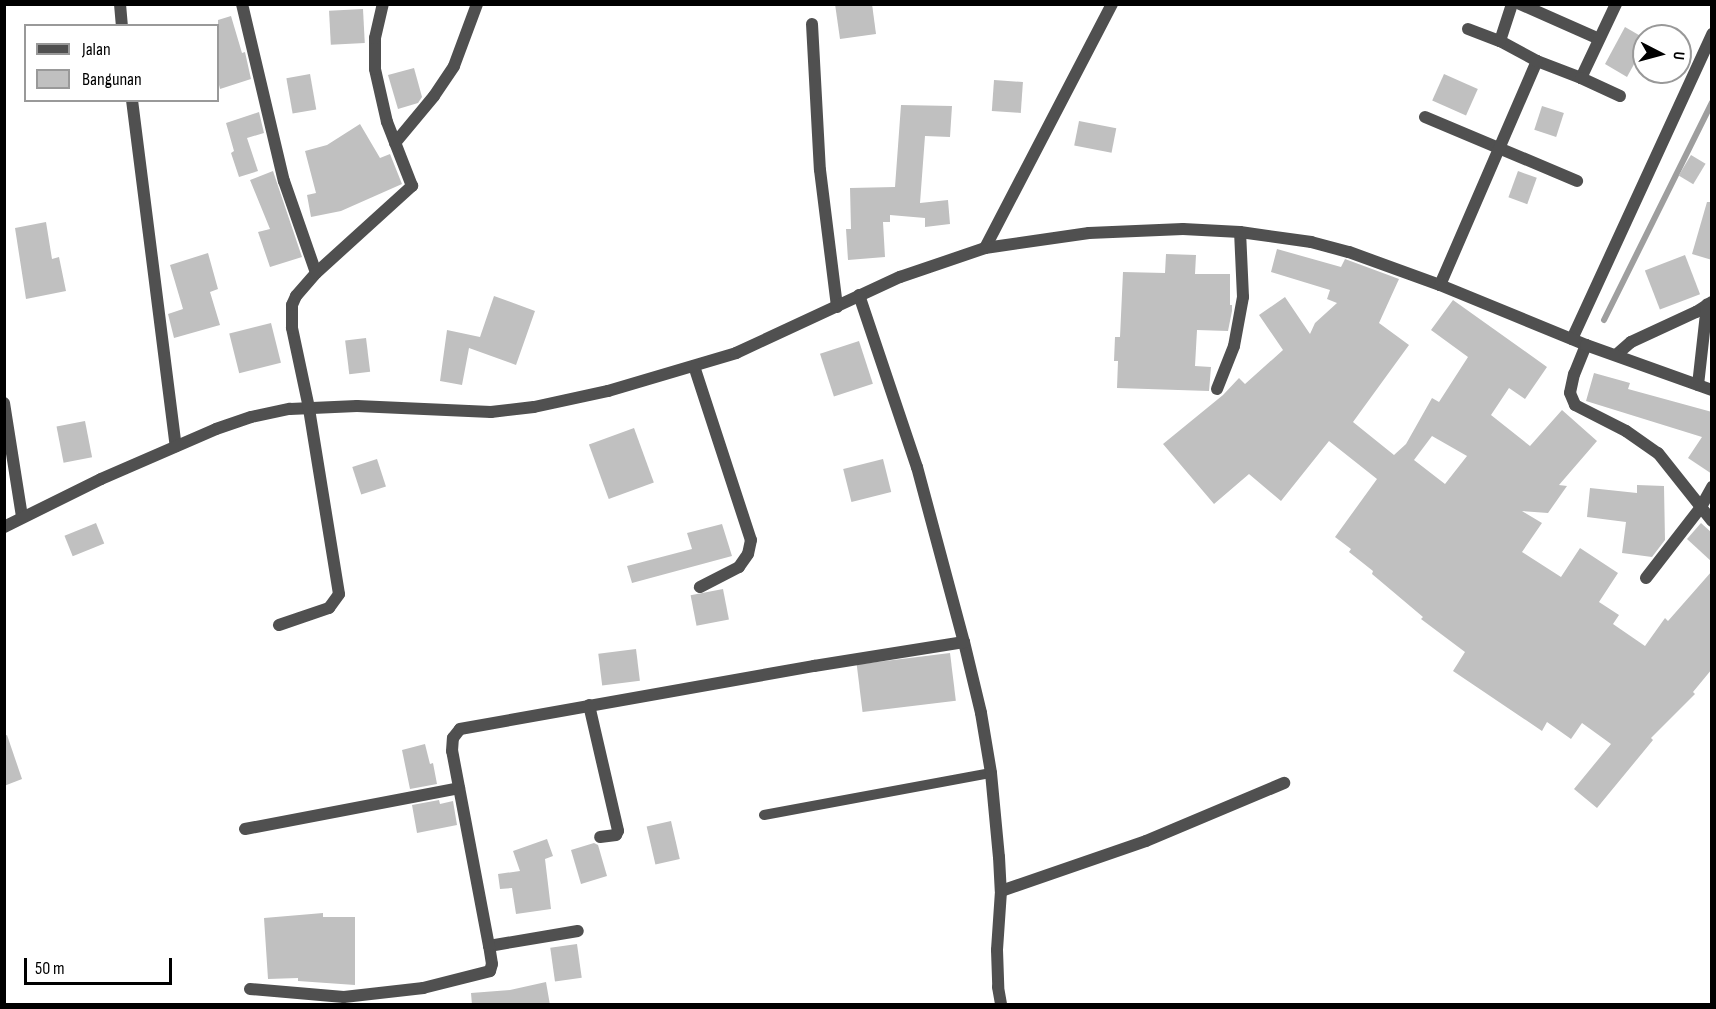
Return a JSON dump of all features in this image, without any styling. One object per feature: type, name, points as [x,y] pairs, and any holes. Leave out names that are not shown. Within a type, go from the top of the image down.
[{"type":"street","points":[[120,4],[122,24]]},
{"type":"street","points":[[242,4],[284,181],[316,273]]},
{"type":"street","points":[[279,625],[328,608],[339,594],[309,408],[292,328],[291,311],[296,296],[316,273],[412,186],[379,93],[375,69],[375,38],[383,4]]},
{"type":"street","points":[[395,143],[434,96],[454,66],[477,4]]},
{"type":"street","points":[[985,248],[1112,4]]},
{"type":"street","points":[[1500,41],[1512,4]]},
{"type":"street","points":[[1520,4],[1599,39]]},
{"type":"street","points":[[1581,78],[1616,4]]},
{"type":"street","points":[[812,24],[820,170],[837,307]]},
{"type":"street","points":[[1468,29],[1500,41],[1537,60],[1620,96]]},
{"type":"street","points":[[1572,339],[1712,34]]},
{"type":"street","points":[[1440,285],[1537,60]]},
{"type":"street","points":[[132,102],[176,446]]},
{"type":"street","points":[[1425,117],[1577,181]]},
{"type":"street","points":[[4,527],[176,446],[251,417],[271,412],[309,408],[357,406],[491,412],[534,407],[608,391],[736,353],[900,277],[985,248],[1089,233],[1183,230],[1240,232],[1311,242],[1349,252],[1440,285],[1586,345],[1712,390]]},
{"type":"street","points":[[1217,389],[1234,346],[1243,297],[1240,232]]},
{"type":"street","points":[[859,295],[917,467],[964,642],[991,773],[1001,891],[997,950],[998,987],[1002,1005]]},
{"type":"street","points":[[1616,355],[1630,342],[1709,303]]},
{"type":"street","points":[[1698,385],[1709,303]]},
{"type":"street","points":[[1586,345],[1570,393],[1575,405],[1626,431],[1651,447],[1673,469],[1712,521]]},
{"type":"street","points":[[694,366],[751,540],[748,554],[739,567],[700,587]]},
{"type":"street","points":[[4,403],[22,517]]},
{"type":"street","points":[[1646,578],[1701,507],[1712,487]]},
{"type":"street","points":[[250,989],[344,997],[423,988],[487,973],[492,964],[452,751],[453,738],[460,729],[964,642]]},
{"type":"street","points":[[589,705],[618,831],[616,835],[600,837]]},
{"type":"street","points":[[1001,891],[1146,841],[1284,783]]},
{"type":"street","points":[[245,829],[459,788]]},
{"type":"street","points":[[489,946],[578,931]]},
{"type":"lane","points":[[764,815],[991,773]]},
{"type":"building","points":[[835,4],[872,4],[876,34],[840,39]]},
{"type":"building","points":[[363,9],[365,43],[331,45],[329,11]]},
{"type":"building","points":[[231,16],[242,53],[245,52],[251,79],[220,89],[219,24],[218,20]]},
{"type":"building","points":[[1625,27],[1632,31],[1632,68],[1627,77],[1605,64]]},
{"type":"building","points":[[414,68],[422,97],[418,103],[398,109],[388,75]]},
{"type":"building","points":[[310,74],[316,109],[293,114],[286,78]]},
{"type":"building","points":[[1444,74],[1478,89],[1466,116],[1432,100]]},
{"type":"building","points":[[994,80],[1023,82],[1021,113],[992,111]]},
{"type":"building","points":[[901,105],[952,106],[950,137],[925,136],[920,203],[948,200],[950,224],[925,227],[925,218],[890,215],[890,222],[883,222],[885,257],[848,260],[846,229],[851,229],[850,188],[895,187]]},
{"type":"building","points":[[1542,106],[1564,113],[1556,137],[1534,130]]},
{"type":"building","points":[[259,112],[264,133],[247,138],[258,171],[239,177],[231,153],[234,151],[226,123]]},
{"type":"building","points":[[1079,121],[1116,128],[1112,153],[1074,146]]},
{"type":"building","points":[[360,124],[380,158],[390,154],[402,184],[341,211],[311,217],[307,195],[316,193],[305,151],[327,145]]},
{"type":"building","points":[[1691,155],[1706,164],[1693,184],[1679,176]]},
{"type":"building","points":[[273,171],[302,257],[270,267],[258,232],[270,229],[250,180]]},
{"type":"building","points":[[1518,171],[1537,178],[1527,204],[1508,197]]},
{"type":"building","points":[[1707,202],[1712,202],[1712,260],[1692,254]]},
{"type":"building","points":[[46,222],[52,259],[59,257],[66,291],[26,299],[15,228]]},
{"type":"building","points":[[1277,249],[1341,267],[1345,259],[1399,279],[1379,323],[1409,345],[1353,422],[1394,455],[1406,444],[1432,398],[1439,402],[1468,357],[1431,330],[1453,300],[1547,367],[1525,399],[1509,388],[1491,415],[1530,446],[1562,410],[1597,441],[1559,485],[1567,486],[1548,513],[1522,511],[1542,523],[1522,552],[1561,577],[1580,548],[1618,573],[1599,602],[1619,615],[1613,624],[1645,646],[1665,618],[1668,621],[1712,571],[1712,669],[1693,692],[1695,694],[1651,738],[1653,740],[1597,808],[1574,789],[1611,744],[1582,723],[1571,739],[1547,722],[1542,731],[1453,671],[1465,652],[1421,619],[1423,617],[1372,574],[1373,571],[1349,552],[1351,549],[1335,537],[1377,479],[1329,441],[1281,501],[1249,474],[1214,504],[1163,444],[1223,395],[1239,378],[1245,384],[1283,350],[1259,315],[1285,297],[1310,334],[1315,323],[1337,303],[1327,299],[1330,290],[1271,272]],"holes":[[[1432,436],[1467,456],[1445,484],[1414,460]]]},
{"type":"building","points":[[208,253],[218,289],[210,292],[220,325],[174,338],[168,314],[183,309],[170,265]]},
{"type":"building","points":[[1166,254],[1196,255],[1195,274],[1230,274],[1232,311],[1228,331],[1197,330],[1195,366],[1211,367],[1209,391],[1117,388],[1118,361],[1114,361],[1115,337],[1120,337],[1123,272],[1165,273]]},
{"type":"building","points":[[1685,255],[1700,294],[1660,310],[1645,270]]},
{"type":"building","points":[[494,296],[535,311],[516,365],[469,348],[462,385],[440,381],[447,330],[480,337]]},
{"type":"building","points":[[271,323],[281,363],[239,373],[229,333]]},
{"type":"building","points":[[366,338],[370,372],[349,374],[345,341]]},
{"type":"building","points":[[859,341],[873,384],[834,396],[820,354]]},
{"type":"building","points":[[1594,373],[1630,383],[1628,389],[1712,412],[1712,474],[1688,458],[1702,437],[1586,401]]},
{"type":"building","points":[[85,421],[92,457],[64,463],[57,427]]},
{"type":"building","points":[[634,428],[654,483],[609,499],[589,444]]},
{"type":"building","points":[[377,459],[386,487],[361,495],[352,467]]},
{"type":"building","points":[[883,459],[891,492],[851,502],[843,469]]},
{"type":"building","points":[[1637,485],[1664,486],[1665,540],[1652,557],[1622,553],[1626,522],[1587,517],[1590,488],[1637,493]]},
{"type":"building","points":[[96,523],[104,543],[73,556],[64,536]]},
{"type":"building","points":[[1701,523],[1712,533],[1712,562],[1687,539]]},
{"type":"building","points":[[722,524],[732,556],[632,583],[627,566],[692,549],[687,533]]},
{"type":"building","points":[[723,589],[729,619],[697,626],[691,595]]},
{"type":"building","points":[[636,649],[640,681],[602,685],[598,654]]},
{"type":"building","points":[[950,653],[956,701],[863,712],[857,664]]},
{"type":"building","points":[[7,735],[22,779],[4,786],[4,736]]},
{"type":"building","points":[[425,744],[430,764],[433,763],[437,784],[410,789],[402,750]]},
{"type":"building","points":[[439,800],[440,804],[453,801],[457,825],[417,833],[412,805]]},
{"type":"building","points":[[671,821],[680,859],[655,865],[647,827]]},
{"type":"building","points":[[547,839],[553,856],[545,859],[551,909],[516,914],[512,888],[500,889],[498,874],[520,871],[513,851]]},
{"type":"building","points":[[594,843],[598,845],[607,876],[581,884],[571,850]]},
{"type":"building","points":[[323,913],[323,917],[355,917],[355,985],[298,981],[298,978],[268,979],[264,918]]},
{"type":"building","points":[[577,944],[582,978],[555,981],[550,948]]},
{"type":"building","points":[[546,982],[550,1005],[472,1005],[471,993],[510,990]]},
{"type":"waterway","points":[[1604,320],[1712,102]]}]
